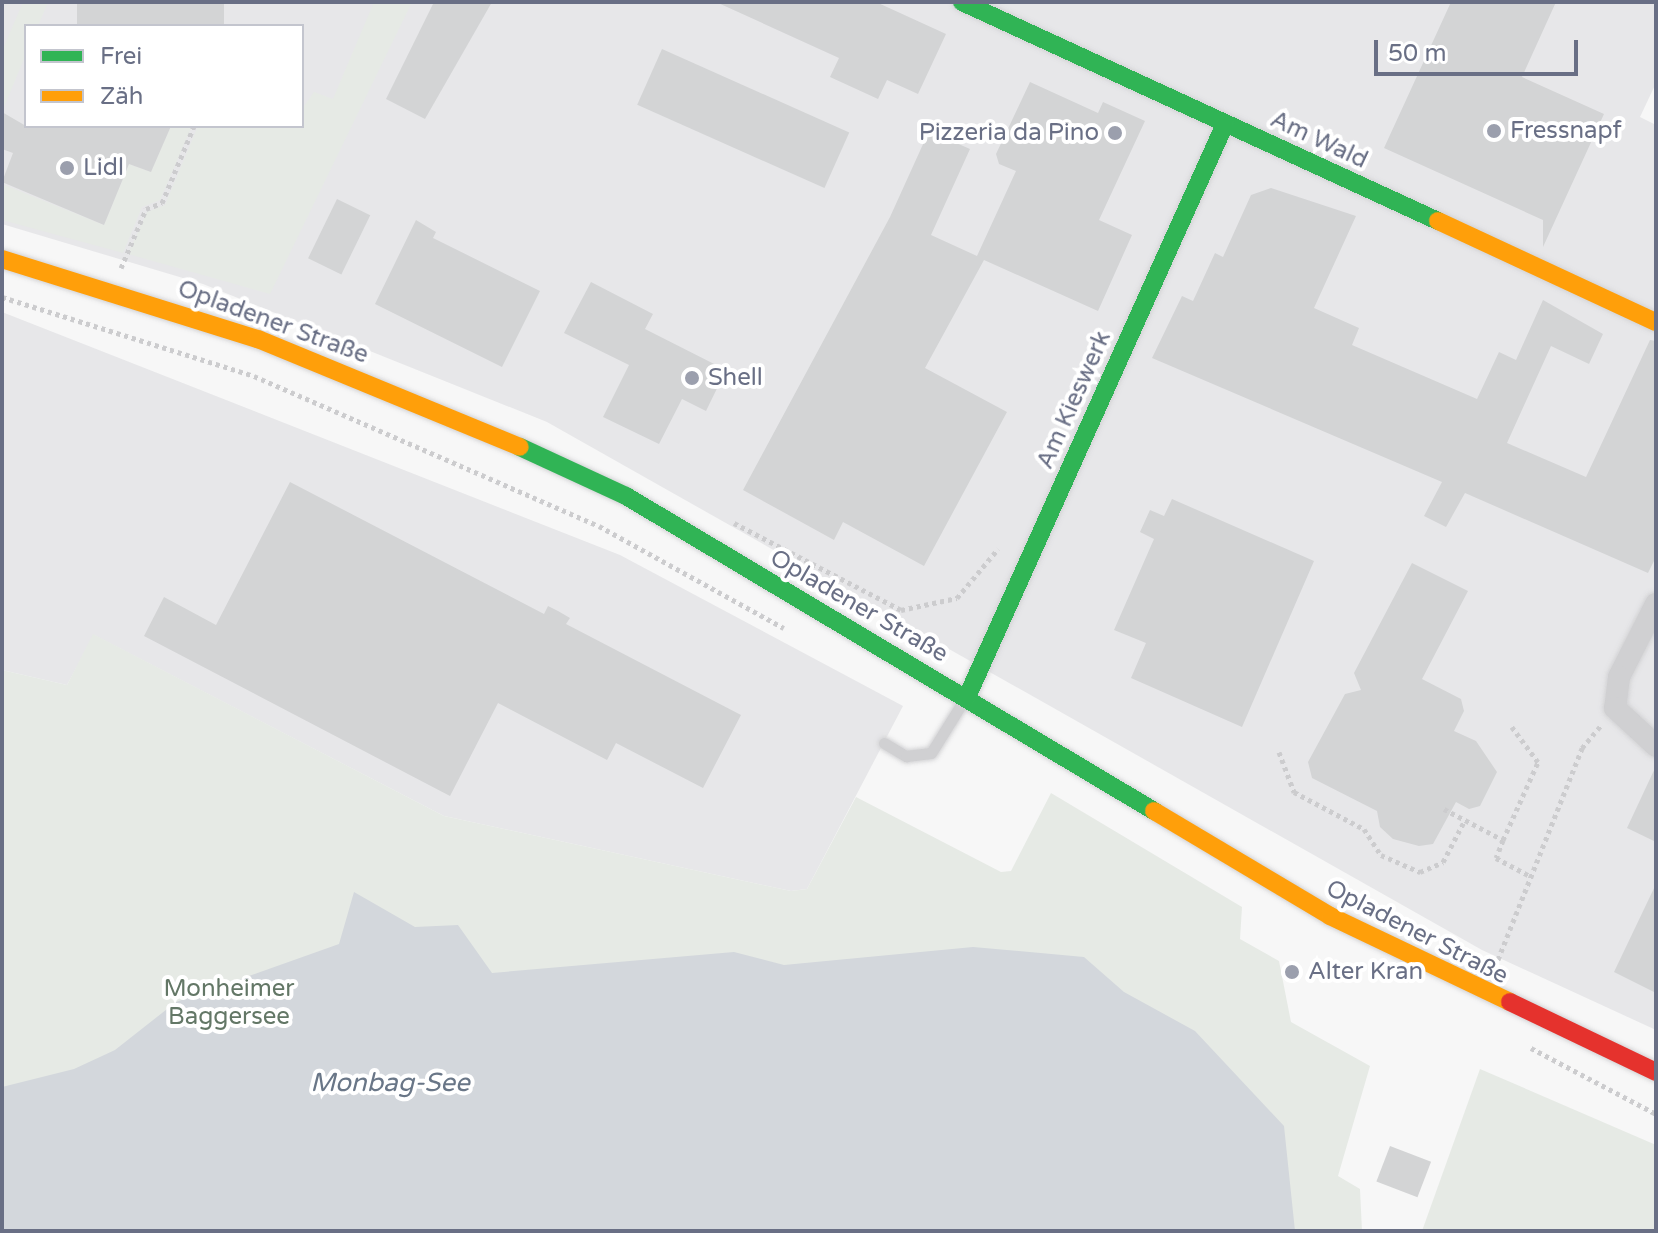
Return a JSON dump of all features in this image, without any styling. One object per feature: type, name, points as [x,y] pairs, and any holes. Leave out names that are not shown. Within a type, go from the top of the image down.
[{"type":"street","name":"Am Wald","points":[[962,2],[1656,322]]},
{"type":"street","name":"Am Kieswerk","points":[[967,697],[1225,124]]},
{"type":"street","name":"Opladener Straße","points":[[2,259],[113,292],[311,360],[626,496],[967,697],[1213,849],[1484,994],[1656,1072]]},
{"type":"street","points":[[1656,604],[1619,677],[1615,708],[1656,746]]},
{"type":"lane","points":[[884,743],[906,756],[931,753],[967,697]]},
{"type":"path","points":[[113,292],[146,209],[162,203],[193,128]]},
{"type":"path","points":[[108,260],[137,269]]},
{"type":"path","points":[[2,297],[254,376],[599,526],[793,633]]},
{"type":"path","points":[[720,516],[901,610],[957,598],[1000,546]]},
{"type":"path","points":[[1484,994],[1582,748],[1615,708]]},
{"type":"path","points":[[1512,727],[1538,762],[1496,858],[1530,876]]},
{"type":"path","points":[[1279,752],[1294,792],[1364,829],[1381,855],[1420,872],[1443,862],[1465,820]]},
{"type":"path","points":[[1444,809],[1503,840]]},
{"type":"path","points":[[1516,1040],[1656,1114]]},
{"type":"shaded area","points":[[2,2],[1656,2],[1656,83],[1640,117],[1656,125],[1656,1030],[1482,950],[547,422],[203,284],[2,224]]},
{"type":"shaded area","points":[[2,312],[620,555],[903,706],[807,889],[791,891],[444,816],[94,635],[67,685],[2,670]]},
{"type":"green space","points":[[23,2],[48,2],[39,24],[24,24],[24,59],[2,112],[2,51]]},
{"type":"green space","points":[[374,2],[412,2],[270,294],[128,254],[147,212],[165,205],[197,128],[304,128],[304,106],[314,92],[333,99]]},
{"type":"green space","points":[[170,128],[191,128],[160,200],[142,207],[123,253],[2,220],[2,184],[104,225],[129,164],[151,172]]},
{"type":"green space","name":"Monheimer Baggersee","points":[[93,634],[444,816],[791,891],[807,889],[856,797],[1001,872],[1011,871],[1051,793],[1242,907],[1240,939],[1279,961],[1291,1022],[1370,1066],[1338,1176],[1360,1189],[1362,1231],[2,1231],[2,670],[67,685]]},
{"type":"green space","points":[[1480,1069],[1656,1145],[1656,1231],[1422,1231]]},
{"type":"water","name":"Monbag-See","points":[[354,892],[415,927],[458,925],[492,973],[734,952],[784,965],[973,947],[1084,957],[1124,992],[1195,1031],[1284,1126],[1295,1231],[2,1231],[2,1087],[74,1069],[115,1050],[176,1002],[339,944]]},
{"type":"building","points":[[77,2],[224,2],[224,24],[77,24]]},
{"type":"building","points":[[434,2],[492,2],[425,119],[386,99]]},
{"type":"building","points":[[716,2],[876,2],[946,34],[918,94],[887,80],[878,99],[830,77],[839,58]]},
{"type":"building","name":"Fressnapf","points":[[1451,2],[1556,2],[1522,77],[1604,114],[1543,247],[1543,220],[1384,148]]},
{"type":"building","points":[[662,49],[849,132],[824,188],[637,105]]},
{"type":"building","points":[[1030,82],[1098,113],[1103,102],[1145,121],[1099,220],[1132,235],[1098,311],[984,260],[925,368],[1007,412],[924,566],[843,522],[834,540],[743,490],[890,217],[929,131],[970,149],[931,235],[977,256],[1016,171],[999,164],[996,154]]},
{"type":"building","name":"Lidl","points":[[2,112],[24,125],[24,128],[170,128],[151,172],[129,164],[104,225],[2,182],[13,153],[2,149]]},
{"type":"building","points":[[1271,188],[1356,216],[1314,308],[1359,328],[1352,345],[1477,399],[1499,352],[1516,360],[1543,300],[1603,334],[1589,364],[1551,346],[1507,443],[1586,477],[1650,340],[1656,341],[1656,557],[1648,573],[1465,493],[1446,527],[1424,516],[1442,482],[1152,358],[1182,296],[1193,301],[1215,253],[1223,257],[1251,195]]},
{"type":"building","points":[[337,199],[370,215],[341,275],[308,258]]},
{"type":"building","points":[[416,220],[436,232],[433,238],[540,291],[502,367],[375,304]]},
{"type":"building","points":[[591,282],[653,314],[645,329],[726,370],[706,411],[682,399],[659,444],[603,417],[629,365],[564,333]]},
{"type":"building","points":[[290,482],[544,614],[548,606],[558,611],[570,618],[566,624],[741,715],[703,788],[616,743],[607,760],[498,703],[450,796],[144,636],[164,597],[216,625]]},
{"type":"building","points":[[1172,499],[1314,561],[1242,727],[1131,678],[1146,643],[1114,630],[1154,539],[1140,532],[1150,510],[1164,516]]},
{"type":"building","points":[[1412,563],[1468,591],[1422,679],[1461,699],[1464,711],[1454,731],[1476,741],[1497,772],[1480,806],[1469,809],[1456,802],[1433,844],[1419,846],[1393,839],[1380,827],[1377,811],[1312,778],[1308,762],[1345,694],[1361,690],[1354,673]]},
{"type":"building","points":[[1656,766],[1656,842],[1627,828]]},
{"type":"building","points":[[1656,884],[1656,993],[1614,972]]},
{"type":"building","points":[[1390,1146],[1431,1162],[1417,1197],[1376,1181]]},
{"type":"traffic: fast","points":[[962,2],[1438,221]]},
{"type":"traffic: fast","points":[[967,697],[1225,124]]},
{"type":"traffic: fast","points":[[520,447],[626,496],[1154,811]]},
{"type":"traffic: slow","points":[[1438,221],[1656,322]]},
{"type":"traffic: slow","points":[[2,259],[258,339],[520,447]]},
{"type":"traffic: slow","points":[[1154,811],[1330,916],[1510,1002]]},
{"type":"traffic: jam","points":[[1510,1002],[1656,1072]]},
{"type":"place","name":"Fressnapf","points":[[1494,131]]},
{"type":"place","name":"Pizzeria da Pino","points":[[1115,133]]},
{"type":"place","name":"Lidl","points":[[67,168]]},
{"type":"place","name":"Shell","points":[[692,378]]},
{"type":"place","name":"Alter Kran","points":[[1292,972]]}]
